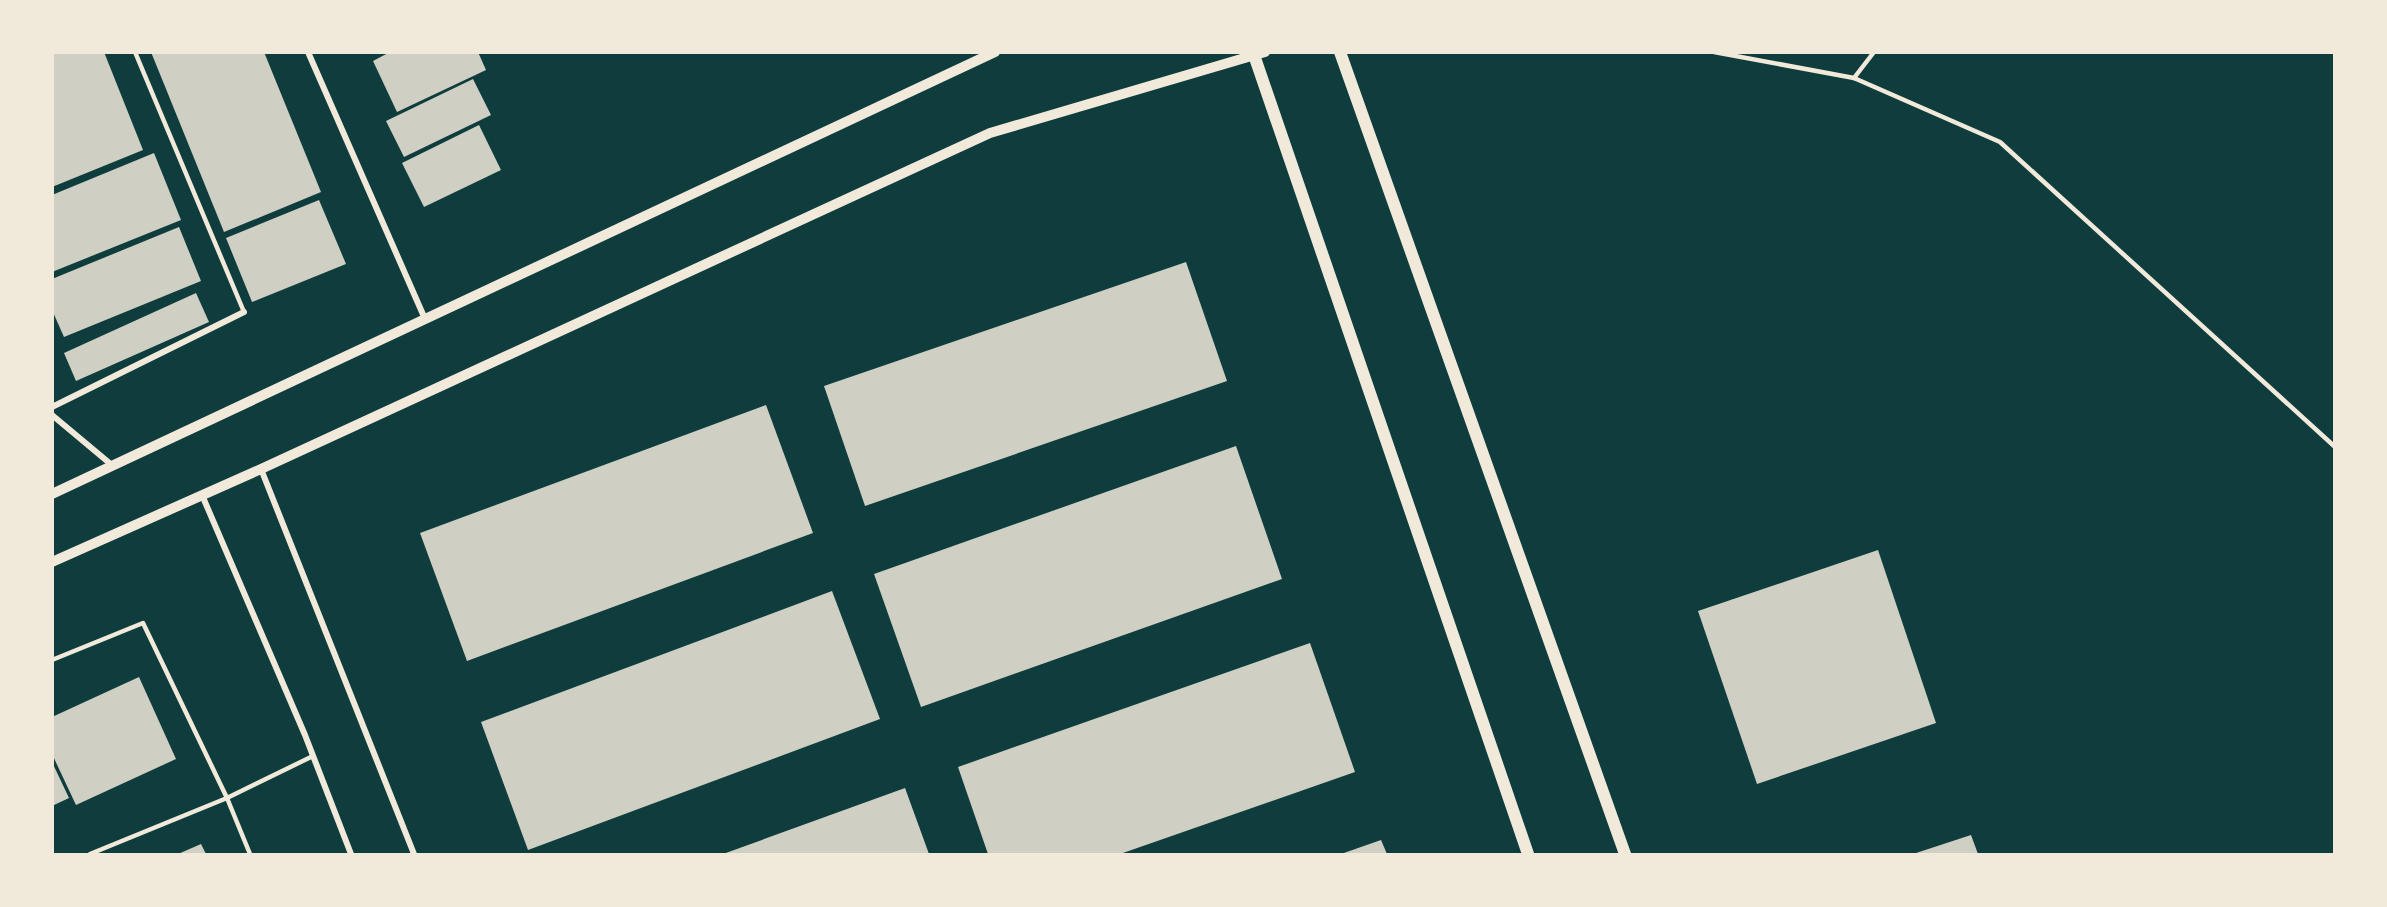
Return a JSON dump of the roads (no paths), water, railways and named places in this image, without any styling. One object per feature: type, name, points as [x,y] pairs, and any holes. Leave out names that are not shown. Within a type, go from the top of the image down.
[{"type":"main road","points":[[1340,52],[1625,855]]},
{"type":"main road","points":[[1258,54],[1528,855]]},
{"type":"street","points":[[308,52],[425,319]]},
{"type":"street","points":[[52,494],[995,52]]},
{"type":"street","points":[[52,562],[261,469],[990,133],[1258,54]]},
{"type":"street","points":[[52,407],[244,312]]},
{"type":"street","points":[[52,415],[113,467]]},
{"type":"street","points":[[261,469],[414,855]]},
{"type":"street","points":[[202,494],[313,756],[351,855]]},
{"type":"lane","points":[[135,52],[244,312]]},
{"type":"lane","points":[[1714,52],[1854,78],[2000,142],[2334,446]]},
{"type":"lane","points":[[1854,78],[1874,52]]},
{"type":"lane","points":[[52,660],[143,623],[227,798],[250,855]]},
{"type":"lane","points":[[90,855],[227,798],[313,756]]}]
